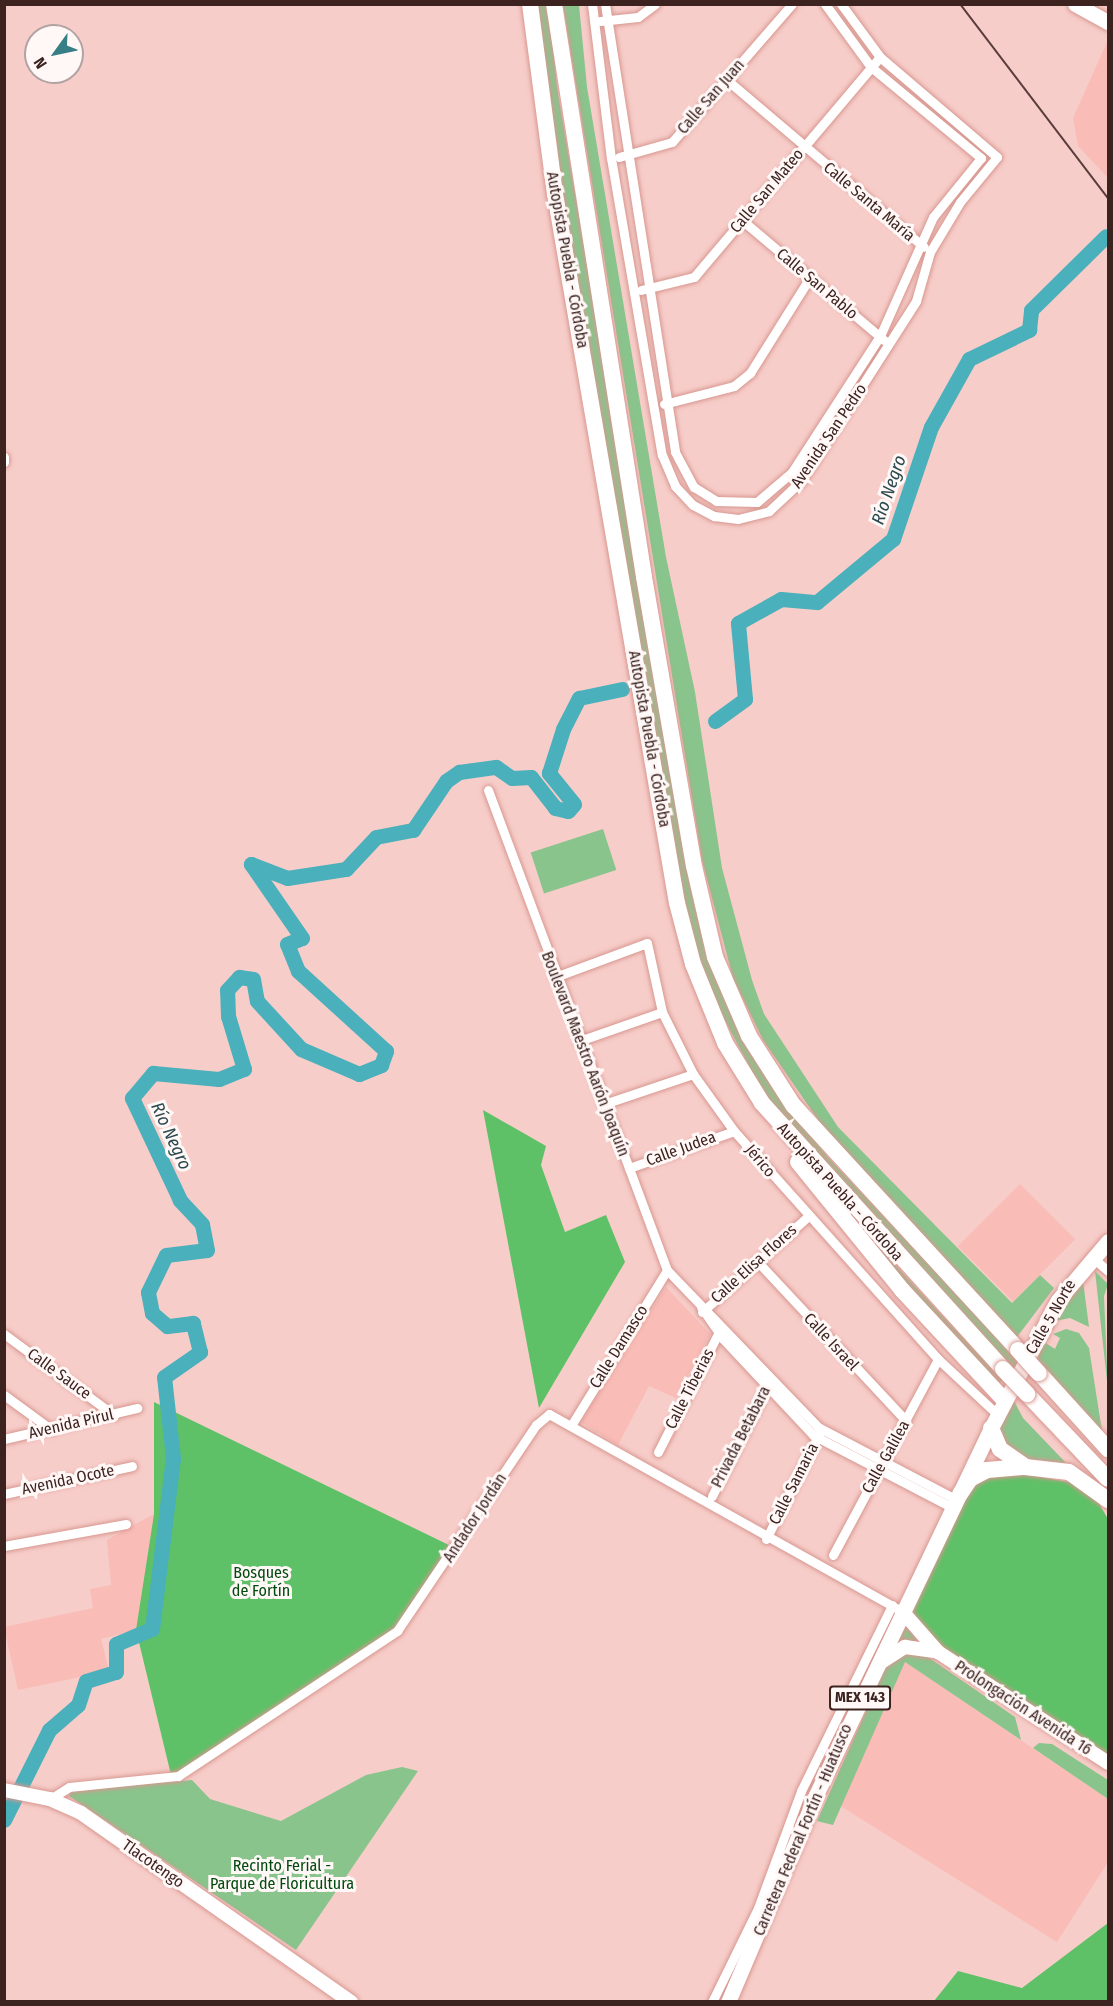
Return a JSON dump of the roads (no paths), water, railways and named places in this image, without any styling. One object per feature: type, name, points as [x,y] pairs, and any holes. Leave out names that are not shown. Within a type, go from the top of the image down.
[{"type":"highway","name":"Autopista Puebla - Córdoba","points":[[530,4],[555,194],[677,903],[703,993],[762,1103],[1003,1369],[1108,1479]]},
{"type":"highway","name":"Autopista Puebla - Córdoba","points":[[554,4],[644,577],[694,866],[719,966],[760,1056],[792,1105],[1108,1449]]},
{"type":"highway","points":[[762,1103],[814,1183],[940,1333],[998,1415],[1000,1449],[1025,1467]]},
{"type":"highway","points":[[957,1501],[970,1479],[987,1470],[1025,1467],[1069,1472],[1108,1500]]},
{"type":"main road","points":[[1075,4],[1108,22]]},
{"type":"main road","name":"Calle 5 Norte","points":[[998,1415],[1058,1300],[1092,1257],[1108,1241]]},
{"type":"main road","name":"Carretera Federal Fortín - Huatusco","points":[[728,2001],[870,1677],[897,1608],[957,1501],[998,1415]]},
{"type":"street","name":"Avenida San Pedro","points":[[592,4],[592,22],[611,158],[662,455],[681,495],[714,516],[758,516],[786,499],[801,481],[891,345],[916,301],[930,252],[960,201],[997,157]]},
{"type":"street","name":"Avenida San Pedro","points":[[605,4],[625,156],[675,452],[694,488],[716,501],[757,502],[792,472],[880,336],[902,294],[919,243],[948,194],[981,158]]},
{"type":"street","points":[[592,22],[638,17],[655,4]]},
{"type":"street","name":"Calle San Juan","points":[[611,158],[672,142],[792,4]]},
{"type":"street","points":[[825,4],[871,67],[981,158],[997,157]]},
{"type":"street","points":[[841,4],[880,57],[997,157]]},
{"type":"street","name":"Calle San Mateo","points":[[633,292],[694,277],[880,57]]},
{"type":"street","name":"Calle Santa María","points":[[727,80],[930,252]]},
{"type":"street","name":"Calle San Pablo","points":[[743,221],[809,279],[891,345]]},
{"type":"street","points":[[653,405],[734,386],[750,372],[809,279]]},
{"type":"street","points":[[4,457],[4,462]]},
{"type":"street","name":"Boulevard Maestro Aarón Joaquín","points":[[488,790],[555,977],[667,1270],[703,1309],[767,1387],[820,1434],[957,1501]]},
{"type":"street","name":"Jérico","points":[[555,977],[647,943],[662,1012],[693,1074],[734,1131],[807,1217],[938,1359],[998,1415]]},
{"type":"street","points":[[579,1041],[662,1012]]},
{"type":"street","points":[[604,1104],[693,1074]]},
{"type":"street","name":"Calle Judea","points":[[629,1168],[734,1131]]},
{"type":"street","name":"Calle Elisa Flores","points":[[703,1309],[807,1217]]},
{"type":"street","points":[[1092,1257],[1108,1271]]},
{"type":"street","name":"Calle Israel","points":[[757,1261],[906,1421]]},
{"type":"street","name":"Calle Damasco","points":[[572,1424],[667,1270]]},
{"type":"street","name":"Boulevard Maestro Aarón Joaquín","points":[[720,1329],[771,1377],[820,1434]]},
{"type":"street","name":"Calle Tiberias","points":[[658,1452],[720,1329]]},
{"type":"street","name":"Calle Sauce","points":[[4,1334],[114,1414]]},
{"type":"street","name":"Calle Galilea","points":[[833,1555],[938,1359]]},
{"type":"street","name":"Privada Betabara","points":[[712,1496],[771,1377]]},
{"type":"street","points":[[4,1395],[52,1430]]},
{"type":"street","name":"Avenida Pirul","points":[[4,1439],[52,1430],[137,1408]]},
{"type":"street","name":"Andador Jordán","points":[[50,1799],[69,1787],[178,1776],[397,1631],[540,1418],[549,1414],[572,1424],[766,1539],[897,1608]]},
{"type":"street","name":"Calle Samaria","points":[[766,1539],[820,1434]]},
{"type":"street","name":"Avenida Ocote","points":[[4,1494],[132,1466]]},
{"type":"street","points":[[4,1546],[126,1524]]},
{"type":"street","points":[[712,2001],[758,1908],[801,1791],[897,1608]]},
{"type":"street","name":"Prolongación Avenida 16","points":[[897,1608],[938,1652],[1108,1763]]},
{"type":"street","points":[[870,1677],[893,1650],[938,1652]]},
{"type":"street","name":"Tlacotengo","points":[[7,1791],[50,1799],[81,1813],[351,2001]]},
{"type":"waterway","name":"Río Negro","points":[[715,721],[745,699],[738,623],[781,599],[817,602],[893,539],[931,427],[969,359],[1029,330],[1031,310],[1106,236]]},
{"type":"waterway","name":"Río Negro","points":[[4,1820],[49,1730],[78,1705],[86,1681],[116,1672],[116,1644],[152,1629],[173,1458],[164,1377],[200,1352],[193,1323],[167,1326],[152,1313],[148,1292],[166,1255],[207,1250],[202,1224],[180,1200],[132,1098],[153,1073],[219,1079],[244,1069],[228,1016],[227,990],[239,977],[253,979],[257,1001],[301,1049],[359,1074],[381,1065],[386,1051],[298,971],[287,944],[302,938],[251,864],[287,878],[346,869],[376,837],[413,830],[446,781],[459,772],[496,767],[512,778],[531,777],[555,808],[568,811],[574,804],[549,773],[563,729],[579,698],[622,689]]},
{"type":"waterway","points":[[995,2002],[1024,2002]]},
{"type":"waterway","points":[[1047,2002],[1059,2002]]},
{"type":"railway","points":[[960,4],[1108,198]]},
{"type":"park label","name":"Bosques de Fortín","points":[[261,1582]]},
{"type":"park label","name":"Recinto Ferial - Parque de Floricultura","points":[[282,1875]]}]
